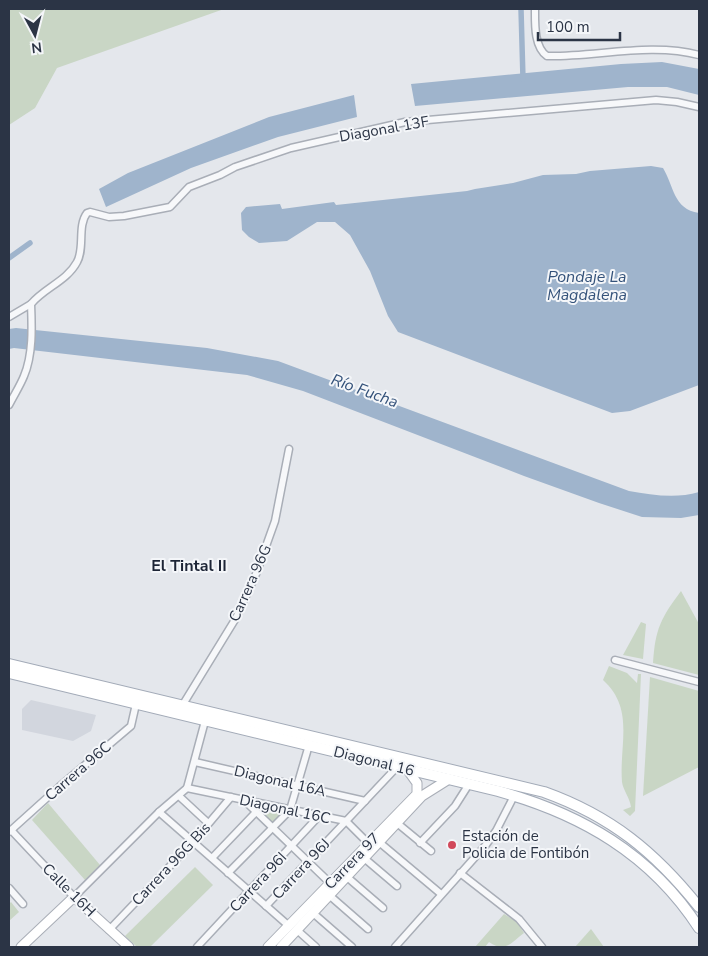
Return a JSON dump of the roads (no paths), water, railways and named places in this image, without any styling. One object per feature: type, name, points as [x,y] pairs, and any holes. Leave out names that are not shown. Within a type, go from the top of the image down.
[{"type":"main road","name":"Diagonal 16","points":[[9,664],[516,784],[566,800],[603,820],[648,851],[671,873],[699,907]]},
{"type":"main road","name":"Diagonal 16","points":[[9,673],[469,784],[514,796],[569,816],[613,840],[629,852],[656,876],[682,904],[699,928]]},
{"type":"street","points":[[535,9],[538,47],[547,56],[620,51],[675,51],[699,55]]},
{"type":"street","name":"Diagonal 13F","points":[[31,304],[49,287],[64,277],[77,262],[83,222],[87,213],[90,212],[109,217],[124,216],[170,207],[188,187],[235,167],[292,148],[405,122],[656,100],[699,107]]},
{"type":"street","points":[[9,317],[31,304],[32,326],[28,362],[24,376],[9,405]]},
{"type":"street","name":"Carrera 96G","points":[[182,706],[236,618],[256,574],[275,521],[289,449]]},
{"type":"street","points":[[615,660],[699,682]]},
{"type":"street","name":"Carrera 96C","points":[[10,831],[131,726],[136,704]]},
{"type":"street","points":[[21,947],[74,898],[159,812],[187,788],[205,721]]},
{"type":"street","points":[[228,873],[290,810],[309,745]]},
{"type":"street","name":"Diagonal 16A","points":[[195,762],[365,801]]},
{"type":"street","name":"Carrera 96J","points":[[266,906],[365,801],[402,768]]},
{"type":"street","name":"Carrera 97","points":[[268,947],[313,912],[347,877],[416,794],[417,783],[402,768]]},
{"type":"street","name":"Carrera 97","points":[[281,947],[293,928],[330,883],[374,845],[427,792],[449,779]]},
{"type":"street","points":[[420,843],[455,806],[469,784]]},
{"type":"street","name":"Diagonal 16C","points":[[187,788],[346,821],[374,845],[441,894]]},
{"type":"street","points":[[179,796],[208,824]]},
{"type":"street","points":[[395,947],[486,846],[514,796]]},
{"type":"street","name":"Carrera 96G Bis","points":[[109,930],[193,842],[231,798]]},
{"type":"street","points":[[244,800],[330,883]]},
{"type":"street","points":[[159,812],[266,906],[316,947]]},
{"type":"street","points":[[212,858],[256,812]]},
{"type":"street","name":"Carrera 96I","points":[[197,947],[319,816]]},
{"type":"street","points":[[397,823],[431,852]]},
{"type":"street","name":"Calle 16H","points":[[10,831],[74,898],[129,947]]},
{"type":"street","points":[[364,858],[397,886]]},
{"type":"street","points":[[460,873],[519,919],[540,944],[532,947]]},
{"type":"street","points":[[347,877],[383,908]]},
{"type":"street","points":[[9,888],[23,904]]},
{"type":"street","points":[[329,895],[368,928]]},
{"type":"street","points":[[313,912],[352,947]]},
{"type":"water","points":[[662,62],[699,69],[699,95],[667,87],[628,87],[415,106],[411,84],[621,64]]},
{"type":"water","points":[[354,95],[357,117],[278,137],[191,168],[106,207],[99,189],[128,173],[269,117]]},
{"type":"water","name":"Pondaje La Magdalena","points":[[651,166],[663,168],[679,202],[690,211],[699,213],[699,385],[630,411],[612,413],[398,332],[388,316],[370,271],[350,235],[335,222],[317,222],[287,241],[259,243],[242,230],[241,213],[246,207],[280,204],[282,209],[334,202],[336,205],[467,191],[513,183],[543,175],[576,174]]},
{"type":"water","points":[[16,328],[207,348],[278,361],[629,491],[673,496],[699,492],[699,515],[681,518],[642,517],[524,476],[303,391],[247,375],[14,348],[9,349],[9,329]]},
{"type":"waterway","points":[[521,9],[523,79]]},
{"type":"waterway","points":[[9,258],[30,243]]},
{"type":"place","name":"Estación de Policia de Fontibón","points":[[452,845]]},
{"type":"district","name":"El Tintal II","points":[[189,565]]},
{"type":"water label","name":"Río Fucha","points":[[365,390]]}]
